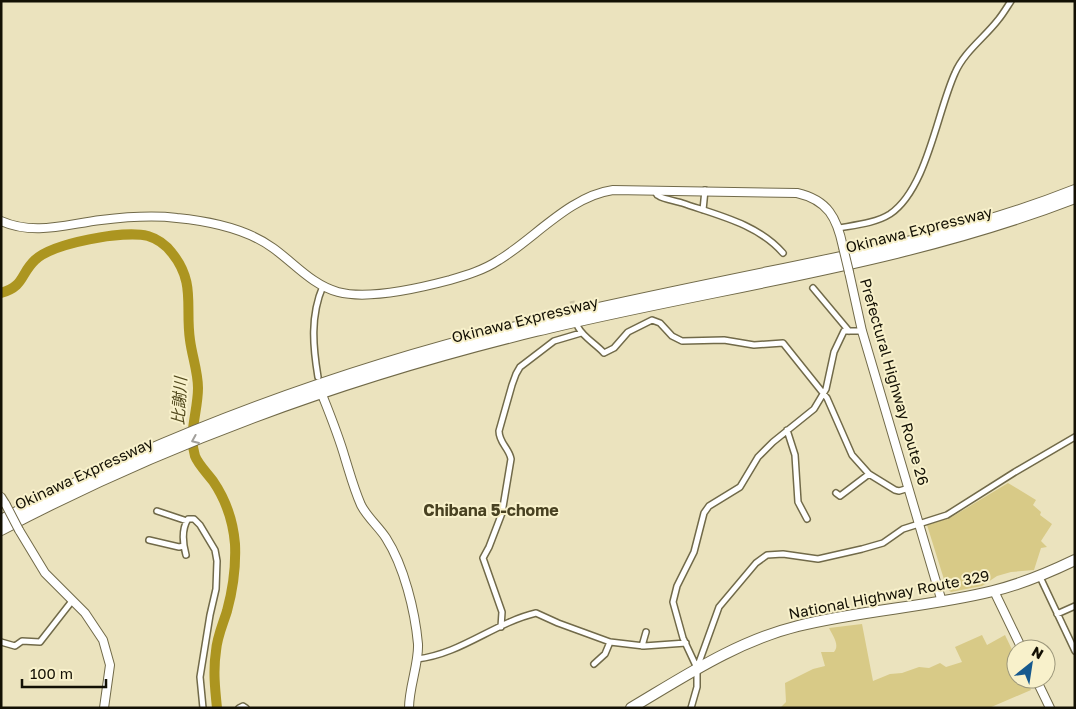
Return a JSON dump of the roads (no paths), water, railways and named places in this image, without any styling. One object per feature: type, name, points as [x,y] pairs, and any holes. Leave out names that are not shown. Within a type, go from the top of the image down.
[{"type":"highway","name":"Okinawa Expressway","points":[[1,520],[62,489],[222,424],[364,370],[544,320],[831,259],[934,235],[998,217],[1075,190]]},
{"type":"highway","name":"Okinawa Expressway","points":[[222,424],[447,354],[536,331],[938,243],[1000,225],[1075,198]]},
{"type":"highway","name":"Okinawa Expressway","points":[[1,530],[163,448]]},
{"type":"highway","name":"National Highway Route 329","points":[[631,708],[697,668],[741,645],[798,626],[942,602],[994,591],[1040,577],[1075,560]]},
{"type":"main road","name":"Prefectural Highway Route 26","points":[[1,221],[17,227],[36,229],[138,217],[176,218],[213,224],[253,236],[263,241],[323,286],[348,294],[371,295],[449,280],[478,271],[497,261],[572,207],[593,195],[613,190],[705,190],[803,194],[825,206],[839,228],[862,331],[942,602]]},
{"type":"main road","points":[[323,397],[355,490],[363,508],[386,537],[398,561],[410,603],[418,648],[410,687],[409,708]]},
{"type":"main road","points":[[1,497],[45,573],[85,613],[103,640],[110,666],[104,708]]},
{"type":"main road","points":[[994,591],[1017,639]]},
{"type":"main road","points":[[1041,689],[1050,708]]},
{"type":"street","points":[[839,228],[882,218],[890,214],[904,201],[914,185],[934,140],[947,93],[960,64],[999,19],[1011,1]]},
{"type":"street","points":[[656,189],[659,197],[703,210],[754,229],[770,239],[783,253]]},
{"type":"street","points":[[703,210],[705,190]]},
{"type":"street","points":[[318,377],[312,340],[318,302],[323,286]]},
{"type":"street","points":[[813,288],[849,331]]},
{"type":"street","points":[[578,327],[581,333],[596,344],[604,353],[614,348],[628,332],[652,320],[660,323],[672,336],[682,341],[724,340],[754,345],[783,343],[824,393],[852,455],[868,474],[895,490],[899,491],[909,488]]},
{"type":"street","points":[[697,668],[677,621],[673,602],[674,594],[694,552],[704,513],[709,506],[740,487],[758,457],[814,409],[826,389],[834,352],[844,331],[862,331]]},
{"type":"street","points":[[501,627],[502,612],[483,558],[502,513],[511,458],[510,453],[499,438],[499,431],[512,385],[520,367],[554,341],[581,333]]},
{"type":"street","points":[[788,430],[795,455],[798,502],[807,520]]},
{"type":"street","points":[[691,708],[697,687],[697,668],[719,607],[756,563],[767,555],[783,554],[818,559],[882,543],[903,529],[947,515],[1075,437]]},
{"type":"street","points":[[836,493],[840,496],[868,474]]},
{"type":"street","points":[[157,511],[187,521],[194,519],[200,524],[215,550],[217,561],[216,589],[200,677],[202,708]]},
{"type":"street","points":[[186,555],[183,535],[187,521]]},
{"type":"street","points":[[149,540],[178,547],[184,546]]},
{"type":"street","points":[[1040,577],[1075,651]]},
{"type":"street","points":[[1,642],[15,646],[22,641],[40,642],[72,601]]},
{"type":"street","points":[[1057,614],[1075,606]]},
{"type":"street","points":[[417,659],[442,654],[526,615],[536,613],[610,642],[642,646],[686,643]]},
{"type":"street","points":[[642,646],[646,632]]},
{"type":"street","points":[[594,664],[605,654],[610,642]]},
{"type":"street","points":[[239,708],[246,708]]},
{"type":"waterway","name":"比謝川","points":[[1,293],[14,287],[30,265],[44,254],[72,243],[106,236],[137,235],[152,237],[167,247],[179,264],[187,285],[190,340],[198,382],[193,447],[196,459],[222,495],[231,519],[235,544],[232,586],[215,658],[217,708]]},
{"type":"tunnel","points":[[572,301],[575,313]]},
{"type":"district","name":"Chibana 5-chome","points":[[491,510]]}]
